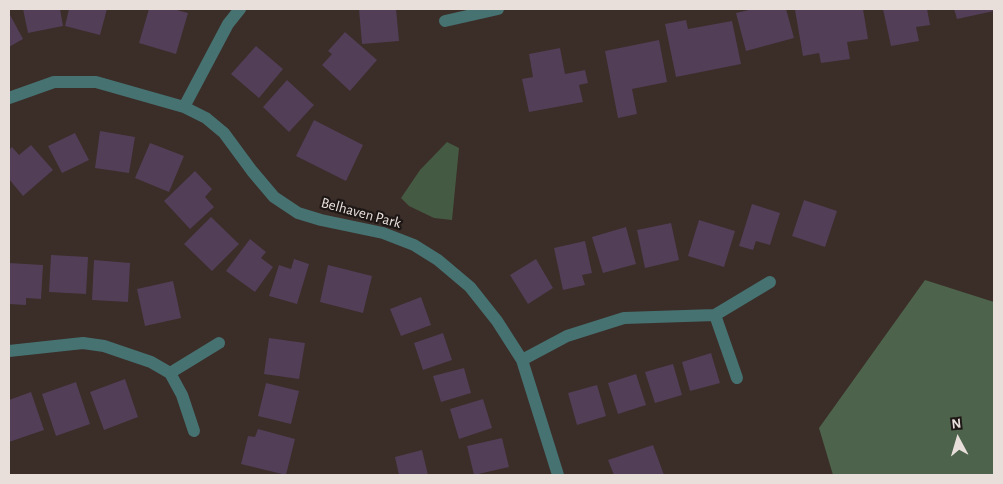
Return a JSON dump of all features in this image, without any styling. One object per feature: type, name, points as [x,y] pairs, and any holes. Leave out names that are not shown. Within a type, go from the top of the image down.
[{"type":"street","points":[[184,107],[228,24],[240,9]]},
{"type":"street","points":[[445,21],[498,9]]},
{"type":"street","name":"Belhaven Park","points":[[9,98],[54,82],[96,82],[184,107],[206,118],[224,133],[274,197],[298,213],[321,220],[383,233],[414,246],[438,260],[470,287],[497,321],[522,360],[558,475]]},
{"type":"street","points":[[522,360],[567,336],[624,318],[715,315],[770,282]]},
{"type":"street","points":[[715,315],[736,378]]},
{"type":"street","points":[[9,351],[83,343],[104,346],[151,362],[170,374],[182,395],[194,431]]},
{"type":"street","points":[[170,374],[219,343]]},
{"type":"green space","points":[[447,142],[459,148],[452,220],[434,218],[409,206],[401,198],[420,170]]},
{"type":"green space","points":[[925,280],[994,302],[994,475],[833,475],[819,428]]},
{"type":"building","points":[[23,9],[60,9],[63,26],[28,33]]},
{"type":"building","points":[[69,9],[107,9],[100,35],[65,26]]},
{"type":"building","points":[[149,9],[173,9],[188,13],[176,54],[139,43]]},
{"type":"building","points":[[359,9],[396,9],[399,41],[362,44]]},
{"type":"building","points":[[753,9],[786,9],[794,38],[746,51],[736,13]]},
{"type":"building","points":[[863,9],[868,39],[847,42],[850,59],[821,63],[819,53],[803,56],[795,10]]},
{"type":"building","points":[[883,9],[927,9],[930,25],[916,27],[919,41],[891,46]]},
{"type":"building","points":[[954,9],[994,9],[994,11],[957,19]]},
{"type":"building","points":[[9,13],[23,39],[9,47]]},
{"type":"building","points":[[686,20],[688,29],[732,21],[741,64],[676,77],[665,24]]},
{"type":"building","points":[[345,32],[377,60],[350,91],[322,65],[332,54],[328,51]]},
{"type":"building","points":[[659,40],[667,82],[632,89],[637,114],[618,118],[605,51]]},
{"type":"building","points":[[256,46],[283,69],[259,98],[231,74]]},
{"type":"building","points":[[560,48],[565,74],[585,70],[588,83],[579,85],[583,102],[529,112],[522,79],[533,77],[529,54]]},
{"type":"building","points":[[287,80],[314,105],[289,132],[263,107]]},
{"type":"building","points":[[314,120],[363,145],[346,181],[296,156]]},
{"type":"building","points":[[100,131],[135,137],[129,173],[95,168]]},
{"type":"building","points":[[75,133],[89,160],[62,173],[48,146]]},
{"type":"building","points":[[150,143],[184,156],[169,192],[135,178]]},
{"type":"building","points":[[31,145],[53,170],[23,196],[9,179],[9,150],[12,147],[19,155]]},
{"type":"building","points":[[195,171],[212,189],[205,197],[214,207],[190,229],[164,201]]},
{"type":"building","points":[[804,200],[837,211],[825,247],[792,236]]},
{"type":"building","points":[[752,204],[780,213],[770,245],[756,241],[753,250],[739,246]]},
{"type":"building","points":[[211,217],[239,244],[212,271],[184,244]]},
{"type":"building","points":[[699,220],[735,231],[724,267],[688,256]]},
{"type":"building","points":[[671,223],[679,260],[645,268],[637,230]]},
{"type":"building","points":[[626,227],[636,264],[603,273],[592,237]]},
{"type":"building","points":[[250,239],[266,252],[261,258],[273,267],[255,292],[226,271]]},
{"type":"building","points":[[585,241],[592,273],[582,275],[585,285],[563,290],[554,248]]},
{"type":"building","points":[[51,255],[88,257],[86,294],[49,292]]},
{"type":"building","points":[[294,259],[309,264],[297,304],[269,296],[279,265],[291,269]]},
{"type":"building","points":[[536,259],[553,288],[528,304],[510,275]]},
{"type":"building","points":[[94,260],[130,263],[128,302],[92,300]]},
{"type":"building","points":[[9,263],[43,265],[41,299],[26,298],[26,305],[9,304]]},
{"type":"building","points":[[328,265],[372,276],[363,313],[320,302]]},
{"type":"building","points":[[173,281],[181,318],[145,326],[137,289]]},
{"type":"building","points":[[421,297],[431,325],[401,336],[390,309]]},
{"type":"building","points":[[443,333],[452,360],[423,370],[414,343]]},
{"type":"building","points":[[269,338],[305,343],[299,379],[264,374]]},
{"type":"building","points":[[711,353],[720,383],[690,391],[682,362]]},
{"type":"building","points":[[673,364],[682,395],[655,403],[645,372]]},
{"type":"building","points":[[464,368],[471,393],[441,402],[433,376]]},
{"type":"building","points":[[636,374],[646,405],[618,414],[608,383]]},
{"type":"building","points":[[125,379],[138,417],[104,430],[90,392]]},
{"type":"building","points":[[76,382],[90,424],[56,436],[42,394]]},
{"type":"building","points":[[266,383],[299,391],[291,424],[258,416]]},
{"type":"building","points":[[597,385],[606,416],[577,425],[568,393]]},
{"type":"building","points":[[31,392],[44,430],[9,442],[9,400]]},
{"type":"building","points":[[483,399],[492,428],[459,439],[450,409]]},
{"type":"building","points":[[258,429],[295,439],[286,475],[241,464],[248,436],[255,437]]},
{"type":"building","points":[[502,438],[509,467],[474,475],[467,446]]},
{"type":"building","points":[[653,445],[664,475],[614,475],[608,460]]},
{"type":"building","points":[[422,450],[428,475],[399,475],[395,457]]}]
